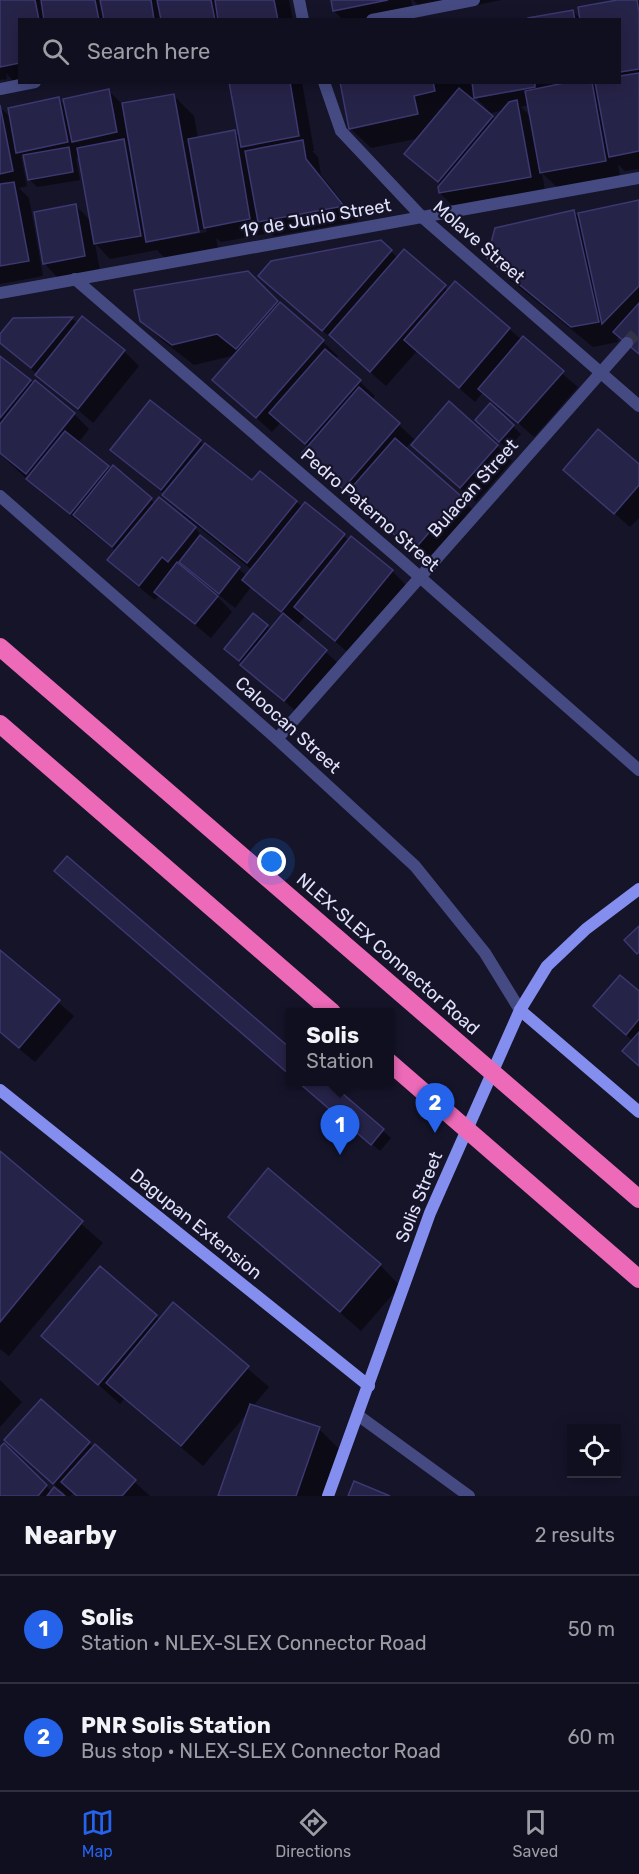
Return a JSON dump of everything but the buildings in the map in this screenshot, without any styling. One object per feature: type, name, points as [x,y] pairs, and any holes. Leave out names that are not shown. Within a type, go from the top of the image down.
[{"type":"highway","name":"NLEX-SLEX Connector Road","points":[[0,647],[639,1199]]},
{"type":"highway","points":[[0,724],[327,1008]]},
{"type":"highway","points":[[394,1065],[639,1279]]},
{"type":"street","points":[[299,0],[303,18]]},
{"type":"street","points":[[382,18],[474,0]]},
{"type":"street","points":[[0,89],[25,84]]},
{"type":"street","name":"Molave Street","points":[[325,84],[341,131],[422,217],[639,406]]},
{"type":"street","name":"19 de Junio Street","points":[[0,293],[639,178]]},
{"type":"street","name":"Pedro Paterno Street","points":[[75,279],[419,576],[639,770]]},
{"type":"street","name":"Bulacan Street","points":[[278,739],[419,576],[627,343]]},
{"type":"street","name":"Caloocan Street","points":[[0,496],[278,739],[415,866],[485,953],[520,1010]]},
{"type":"street","name":"Solis Street","points":[[328,1496],[359,1416],[430,1213],[520,1010],[547,966],[586,929],[639,889]]},
{"type":"street","points":[[520,1010],[639,1112]]},
{"type":"street","name":"Dagupan Extension","points":[[0,1090],[369,1386]]},
{"type":"street","points":[[359,1416],[469,1496]]},
{"type":"tunnel","points":[[627,343],[639,330]]},
{"type":"place","name":"PNR Solis Station","points":[[435,1133]]},
{"type":"place","name":"Solis","points":[[340,1155]]}]
